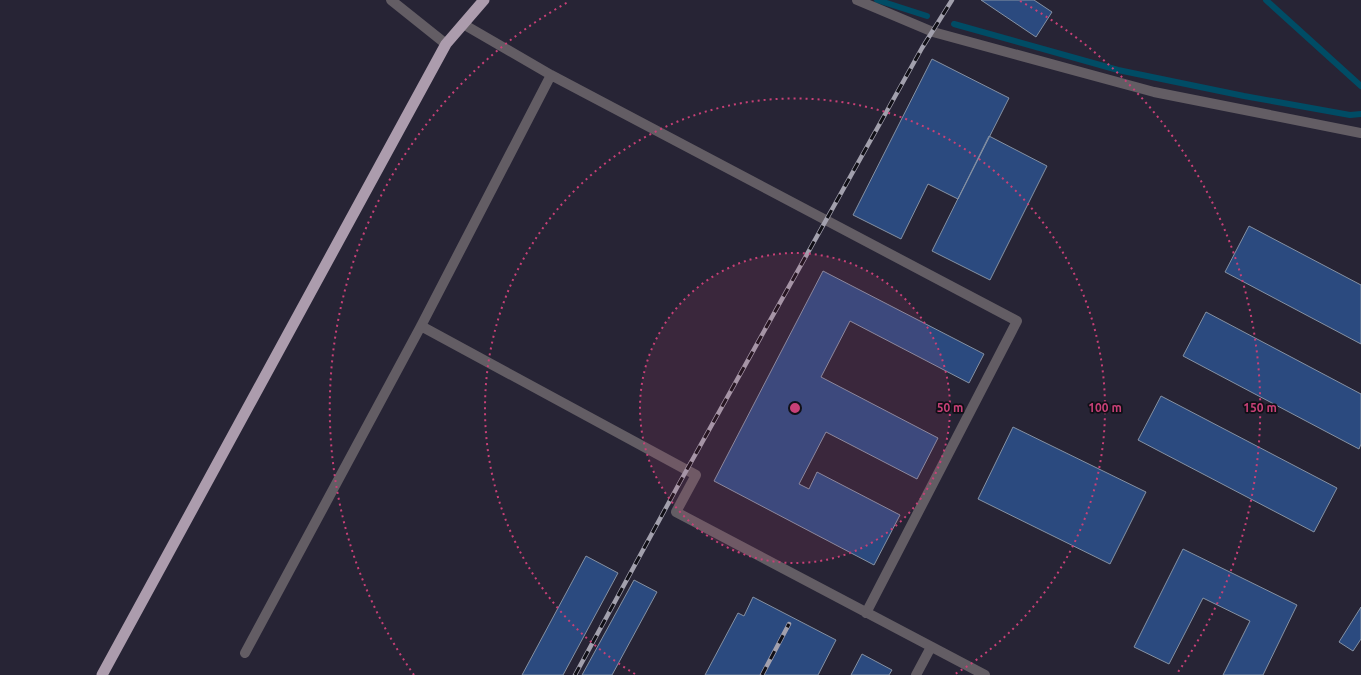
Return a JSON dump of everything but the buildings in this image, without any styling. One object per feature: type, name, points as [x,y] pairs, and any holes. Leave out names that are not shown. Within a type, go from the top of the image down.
[{"type":"highway","points":[[102,675],[446,44],[484,0]]},
{"type":"street","points":[[391,0],[446,44]]},
{"type":"street","points":[[857,0],[933,32],[1147,90],[1361,133]]},
{"type":"street","points":[[463,24],[552,75],[1017,320],[866,613]]},
{"type":"street","points":[[245,653],[421,326],[552,75]]},
{"type":"street","points":[[421,326],[696,475],[676,512],[985,675]]},
{"type":"street","points":[[916,675],[931,647]]},
{"type":"waterway","points":[[877,0],[927,16]]},
{"type":"waterway","points":[[1266,0],[1361,86]]},
{"type":"waterway","points":[[954,24],[1118,70],[1244,96],[1350,115],[1361,114]]},
{"type":"railway","points":[[575,675],[680,482],[922,48],[952,0]]},
{"type":"railway","points":[[762,675],[789,624]]}]
